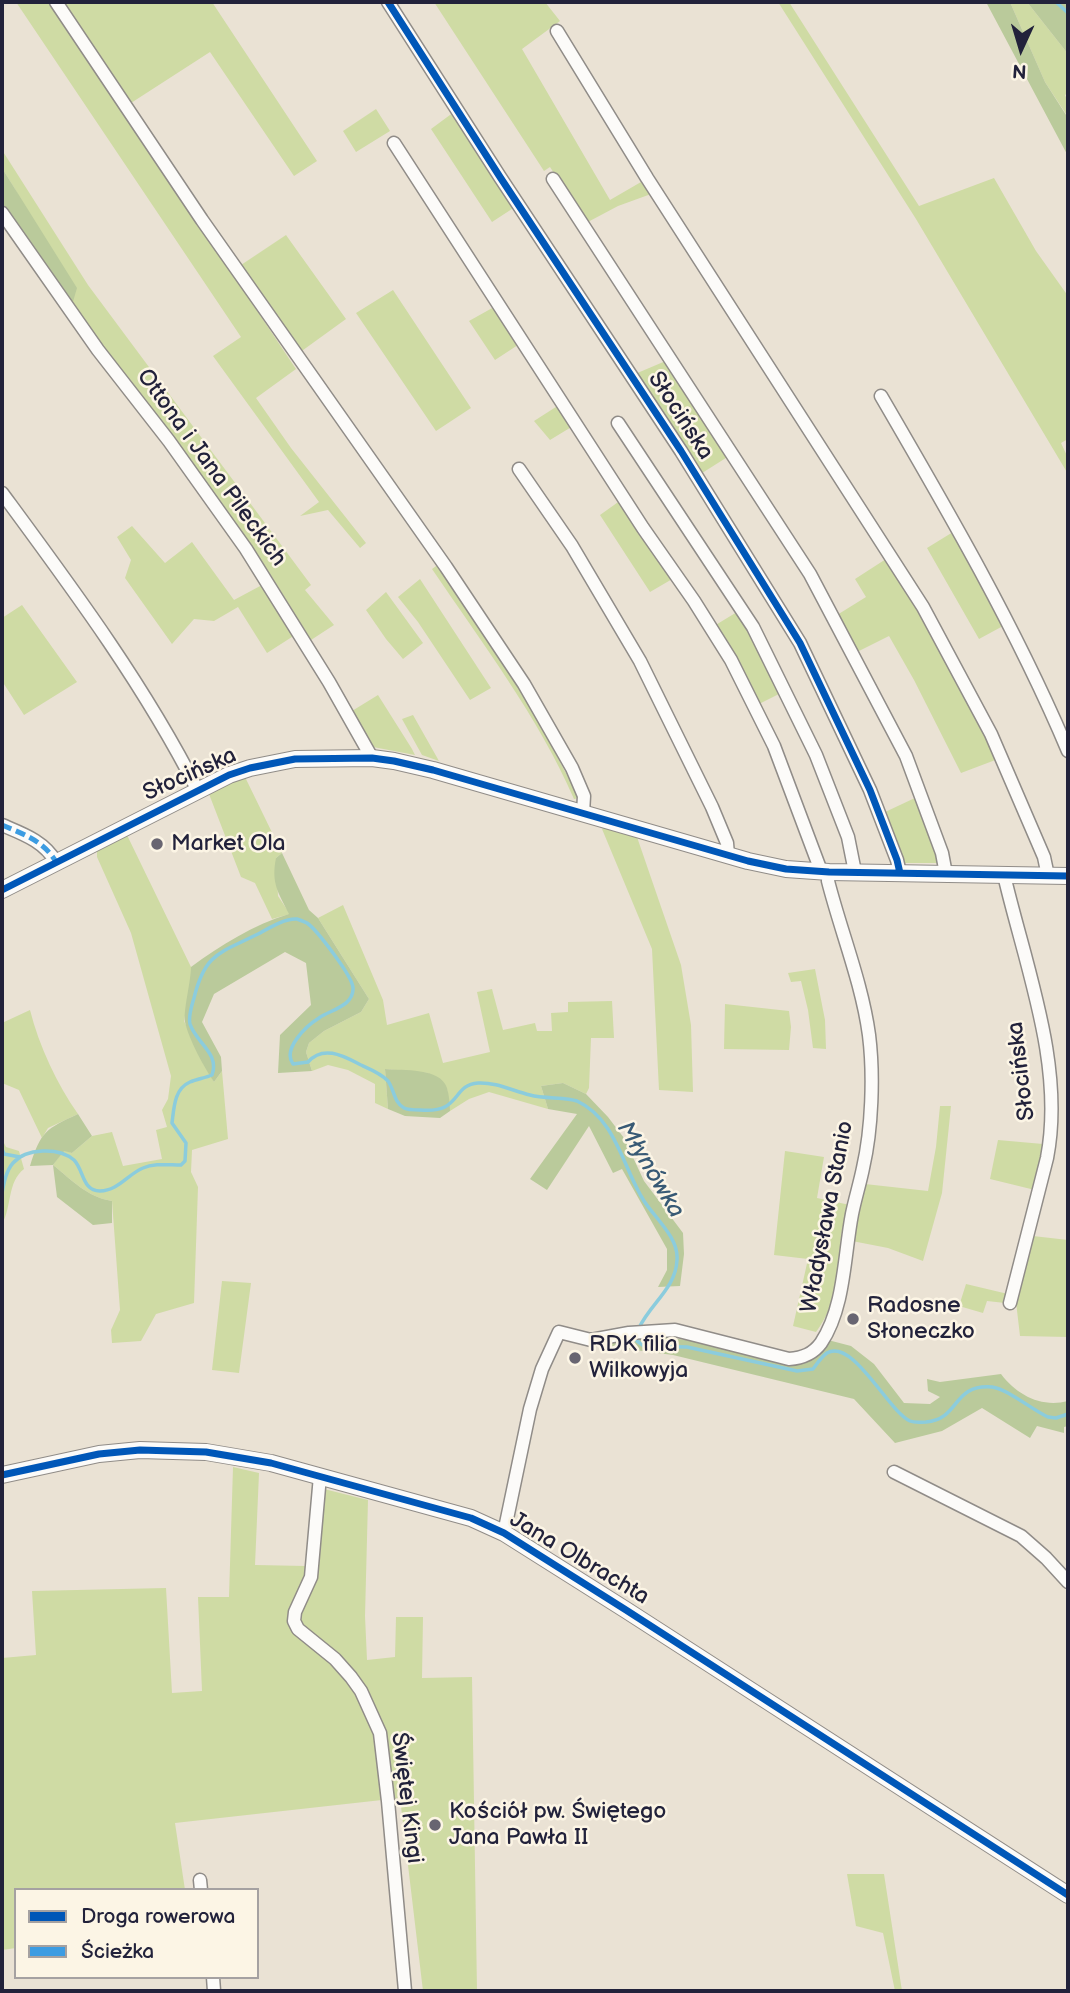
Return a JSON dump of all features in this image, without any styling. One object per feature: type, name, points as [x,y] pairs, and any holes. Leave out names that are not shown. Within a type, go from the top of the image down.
[{"type":"street","points":[[56,2],[202,220],[524,684],[580,786],[584,796],[583,813]]},
{"type":"street","name":"Słocińska","points":[[388,2],[681,451],[800,643],[870,790],[900,873]]},
{"type":"street","points":[[557,31],[654,190],[923,607],[991,734],[1044,857],[1048,876]]},
{"type":"street","name":"Władysława Stanio","points":[[394,143],[731,660],[774,746],[825,872],[858,985],[869,1035],[870,1094],[864,1167],[852,1214],[838,1298],[830,1326],[812,1352],[802,1358],[789,1359],[675,1330],[629,1333],[591,1340],[559,1332]]},
{"type":"street","points":[[553,179],[810,574],[906,756],[942,853],[946,874]]},
{"type":"street","name":"Ottona i Jana Pileckich","points":[[2,212],[98,350],[169,441],[246,549],[372,758]]},
{"type":"street","points":[[881,396],[975,561],[1068,751]]},
{"type":"street","points":[[618,423],[753,627],[816,755],[848,837],[855,872]]},
{"type":"street","points":[[519,469],[572,546],[640,662],[712,807],[727,843],[728,855]]},
{"type":"street","name":"Słocińska","points":[[2,493],[60,571],[140,688],[167,731],[197,789]]},
{"type":"street","name":"Słocińska","points":[[2,890],[229,775],[295,760],[372,758],[433,770],[728,855],[786,869],[1068,876]]},
{"type":"street","points":[[2,825],[33,838],[48,850],[56,862]]},
{"type":"street","name":"Słocińska","points":[[1004,875],[1038,1010],[1051,1085],[1052,1112],[1052,1134],[1047,1157],[1010,1303]]},
{"type":"street","name":"Jana Olbrachta","points":[[504,1534],[530,1409],[542,1369],[559,1332]]},
{"type":"street","name":"Jana Olbrachta","points":[[2,1475],[99,1454],[175,1450],[232,1455],[454,1513],[504,1534],[1068,1895]]},
{"type":"street","points":[[894,1472],[1021,1536],[1068,1582]]},
{"type":"street","name":"Świętej Kingi","points":[[320,1476],[311,1577],[295,1612],[294,1621],[298,1629],[327,1651],[351,1677],[380,1733],[405,1991]]},
{"type":"green space","points":[[16,2],[51,2],[296,369],[256,398],[291,448],[366,543],[360,548],[328,510],[300,516],[319,502],[213,356],[241,337]]},
{"type":"green space","points":[[64,2],[212,2],[317,161],[294,176],[210,52],[131,103]]},
{"type":"green space","points":[[434,2],[545,2],[560,21],[522,49],[610,200],[641,182],[651,194],[618,206],[586,223],[550,167],[544,171]]},
{"type":"green space","points":[[778,2],[789,2],[919,206],[994,178],[1036,251],[1068,296],[1068,439],[1061,443],[1068,458],[1068,474],[916,219]]},
{"type":"green space","points":[[986,2],[1010,2],[1045,82],[1068,118],[1068,156]]},
{"type":"green space","points":[[1010,2],[1027,2],[1068,54],[1068,93],[1065,95],[1068,117],[1045,82]]},
{"type":"green space","points":[[1027,2],[1068,2],[1068,54]]},
{"type":"green space","points":[[376,109],[390,131],[356,152],[343,131]]},
{"type":"green space","points":[[454,112],[515,207],[492,222],[431,129]]},
{"type":"green space","points":[[2,150],[88,285],[311,585],[305,590],[334,625],[311,640],[272,577],[190,461],[72,305],[2,168]]},
{"type":"green space","points":[[2,168],[77,288],[72,305],[2,205]]},
{"type":"green space","points":[[286,235],[346,319],[299,353],[241,265]]},
{"type":"green space","points":[[393,290],[471,408],[436,431],[356,313]]},
{"type":"green space","points":[[494,307],[521,343],[495,360],[469,321]]},
{"type":"green space","points":[[668,360],[729,456],[699,475],[635,374]]},
{"type":"green space","points":[[559,405],[573,426],[550,440],[534,421]]},
{"type":"green space","points":[[621,500],[674,578],[650,592],[600,515]]},
{"type":"green space","points":[[132,526],[165,563],[192,542],[234,600],[262,585],[295,635],[267,653],[238,607],[214,621],[194,619],[172,644],[125,578],[131,560],[117,537]]},
{"type":"green space","points":[[953,532],[1003,626],[979,639],[927,548]]},
{"type":"green space","points":[[886,559],[930,628],[998,759],[961,773],[889,636],[857,652],[837,615],[866,597],[855,579]]},
{"type":"green space","points":[[439,564],[525,696],[579,798],[574,799],[544,738],[432,569]]},
{"type":"green space","points":[[420,579],[491,688],[470,700],[398,597]]},
{"type":"green space","points":[[386,592],[423,643],[403,659],[366,610]]},
{"type":"green space","points":[[22,605],[77,682],[24,715],[2,681],[2,618]]},
{"type":"green space","points":[[737,612],[781,693],[757,705],[714,626]]},
{"type":"green space","points":[[378,695],[415,755],[373,747],[352,711]]},
{"type":"green space","points":[[413,715],[439,761],[422,755],[402,719]]},
{"type":"green space","points":[[245,777],[282,853],[276,858],[278,896],[290,914],[272,919],[255,883],[241,877],[209,794]]},
{"type":"green space","points":[[917,797],[940,863],[901,863],[883,813]]},
{"type":"green space","points":[[606,826],[637,837],[681,965],[691,1025],[693,1092],[659,1090],[652,949],[602,829]]},
{"type":"green space","points":[[126,833],[191,967],[184,1021],[214,1082],[222,1071],[228,1139],[192,1150],[191,1172],[198,1187],[194,1303],[156,1314],[141,1341],[112,1343],[111,1330],[120,1310],[112,1201],[87,1192],[53,1165],[64,1150],[72,1153],[92,1136],[112,1132],[123,1166],[162,1159],[156,1130],[167,1127],[162,1110],[168,1099],[171,1076],[131,933],[97,857],[97,848]]},
{"type":"green space","points":[[282,853],[309,910],[318,918],[369,999],[361,1012],[324,1031],[309,1043],[306,1052],[312,1071],[278,1073],[280,1035],[311,1005],[306,963],[285,952],[214,994],[202,1022],[221,1057],[222,1071],[214,1082],[197,1053],[185,1022],[191,967],[238,936],[289,914],[275,881],[276,858]]},
{"type":"green space","points":[[343,905],[383,1000],[387,1025],[429,1013],[443,1063],[490,1052],[477,992],[492,989],[503,1030],[535,1023],[537,1031],[552,1031],[551,1013],[568,1012],[568,1002],[612,1001],[614,1038],[591,1038],[589,1088],[586,1094],[563,1083],[541,1086],[548,1109],[489,1092],[469,1099],[450,1111],[447,1089],[428,1073],[385,1069],[388,1109],[375,1103],[375,1084],[348,1070],[328,1065],[312,1071],[306,1052],[309,1043],[324,1031],[361,1012],[369,999],[318,918]]},
{"type":"green space","points":[[815,969],[825,1020],[826,1049],[813,1048],[801,981],[791,982],[788,973]]},
{"type":"green space","points":[[725,1004],[789,1011],[789,1050],[724,1049]]},
{"type":"green space","points":[[30,1010],[50,1064],[78,1114],[48,1128],[42,1138],[19,1090],[2,1083],[2,1023]]},
{"type":"green space","points":[[385,1069],[420,1071],[437,1076],[447,1088],[450,1111],[440,1118],[405,1116],[388,1109]]},
{"type":"green space","points":[[563,1083],[586,1094],[608,1117],[624,1138],[644,1181],[683,1233],[684,1254],[680,1286],[658,1287],[667,1270],[667,1249],[622,1169],[613,1173],[589,1126],[547,1190],[530,1179],[577,1114],[548,1109],[541,1086]]},
{"type":"green space","points":[[940,1106],[951,1106],[942,1193],[923,1261],[888,1248],[852,1241],[865,1184],[928,1191]]},
{"type":"green space","points":[[78,1114],[92,1136],[72,1153],[64,1151],[53,1165],[30,1166],[46,1132]]},
{"type":"green space","points":[[2,1139],[6,1147],[19,1151],[24,1169],[12,1188],[2,1224]]},
{"type":"green space","points":[[998,1140],[1043,1144],[1035,1190],[990,1179]]},
{"type":"green space","points":[[785,1151],[824,1157],[817,1198],[850,1205],[842,1233],[833,1298],[816,1332],[793,1326],[808,1259],[774,1255]]},
{"type":"green space","points":[[53,1165],[87,1192],[112,1201],[112,1223],[93,1225],[57,1197]]},
{"type":"green space","points":[[1033,1236],[1068,1240],[1068,1337],[1020,1336],[1016,1302]]},
{"type":"green space","points":[[222,1281],[251,1283],[239,1373],[212,1370]]},
{"type":"green space","points":[[966,1284],[1008,1294],[1005,1303],[987,1301],[983,1313],[959,1306]]},
{"type":"green space","points":[[665,1337],[707,1343],[787,1363],[828,1340],[851,1346],[874,1364],[904,1403],[930,1404],[940,1397],[928,1391],[927,1379],[940,1382],[1001,1374],[1014,1388],[1030,1398],[1048,1403],[1068,1401],[1068,1426],[1064,1427],[1064,1433],[1037,1426],[1030,1438],[982,1408],[942,1431],[895,1443],[854,1399],[673,1355],[604,1346],[625,1338]]},
{"type":"green space","points":[[233,1467],[259,1473],[255,1565],[306,1566],[312,1486],[368,1500],[365,1616],[367,1660],[395,1657],[396,1617],[423,1617],[422,1678],[472,1677],[477,1991],[423,1991],[400,1798],[175,1823],[185,1888],[14,1888],[14,1948],[2,1950],[2,1658],[36,1655],[32,1591],[166,1588],[172,1693],[202,1691],[198,1597],[229,1597]]},
{"type":"green space","points":[[847,1874],[884,1874],[902,1991],[895,1991],[883,1933],[856,1926]]},
{"type":"waterway","name":"Młynówka","points":[[1056,2],[1068,13]]},
{"type":"waterway","name":"Młynówka","points":[[2,1193],[7,1173],[13,1163],[34,1152],[52,1151],[68,1156],[77,1164],[86,1184],[100,1191],[118,1185],[147,1166],[181,1165],[185,1161],[186,1143],[172,1123],[176,1100],[185,1085],[212,1075],[214,1067],[210,1054],[190,1024],[192,1004],[203,972],[209,963],[224,951],[277,924],[297,919],[312,927],[326,944],[341,964],[353,988],[346,1003],[314,1022],[297,1038],[290,1058],[293,1064],[308,1062],[321,1054],[341,1056],[385,1078],[398,1103],[407,1109],[443,1108],[469,1085],[485,1083],[536,1096],[577,1101],[601,1120],[617,1145],[644,1201],[670,1236],[677,1252],[676,1270],[672,1279],[639,1328]]},
{"type":"waterway","points":[[2,1149],[4,1154],[20,1157]]},
{"type":"waterway","name":"Młynówka","points":[[637,1335],[637,1341],[644,1346],[687,1347],[797,1371],[813,1369],[827,1353],[837,1351],[859,1365],[901,1415],[914,1422],[937,1420],[969,1391],[992,1387],[1048,1417],[1056,1418],[1068,1414]]},
{"type":"marked path","points":[[2,825],[39,843],[56,862]]},
{"type":"cycle path","points":[[388,2],[681,451],[800,643],[870,790],[900,873]]},
{"type":"cycle path","points":[[2,890],[229,775],[295,759],[372,758],[394,761],[748,861],[786,869],[1068,876]]},
{"type":"cycle path","points":[[2,1475],[99,1454],[140,1450],[206,1452],[271,1463],[471,1518],[504,1533],[626,1610],[1068,1895]]},
{"type":"place","name":"Market Ola","points":[[157,844]]},
{"type":"place","name":"Radosne Słoneczko","points":[[853,1319]]},
{"type":"place","name":"RDK filia Wilkowyja","points":[[575,1358]]},
{"type":"place","name":"Kościół pw. Świętego Jana Pawła II","points":[[435,1825]]}]
